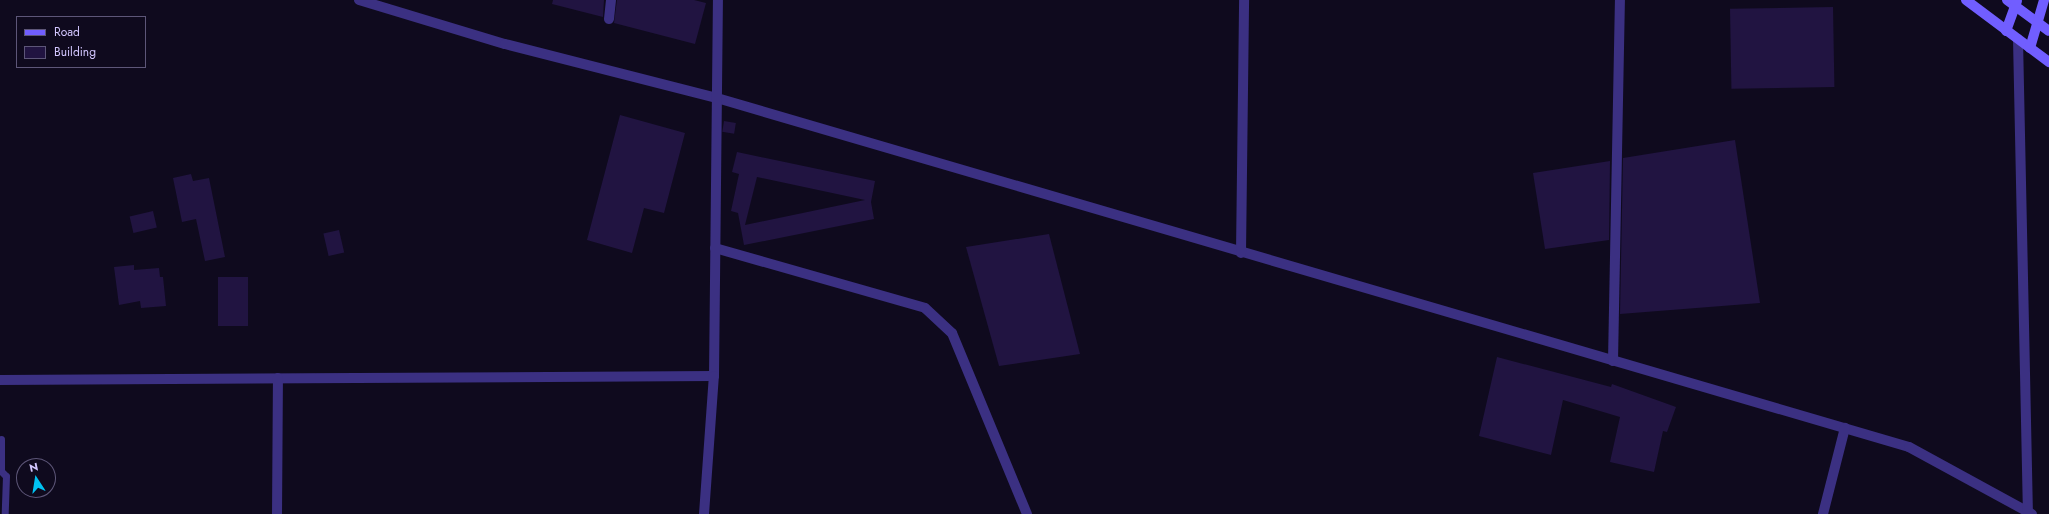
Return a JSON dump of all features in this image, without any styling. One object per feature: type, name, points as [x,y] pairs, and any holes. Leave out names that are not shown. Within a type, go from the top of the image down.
[{"type":"street","points":[[359,0],[505,44],[717,98],[1241,253],[1908,447],[2030,513],[2018,39]]},
{"type":"street","points":[[609,19],[611,0]]},
{"type":"street","points":[[704,514],[714,376],[718,0]]},
{"type":"street","points":[[1241,253],[1244,0]]},
{"type":"street","points":[[1613,361],[1620,0]]},
{"type":"street","points":[[1966,0],[2049,62]]},
{"type":"street","points":[[2030,48],[2044,0]]},
{"type":"street","points":[[2006,31],[2013,2],[2049,32]]},
{"type":"street","points":[[715,248],[924,308],[952,333],[1027,514]]},
{"type":"street","points":[[0,380],[714,376]]},
{"type":"street","points":[[277,514],[278,378]]},
{"type":"street","points":[[1822,514],[1845,428]]},
{"type":"lane","points":[[1,439],[0,470],[6,476],[5,514]]},
{"type":"building","points":[[553,0],[604,0],[603,17],[552,4]]},
{"type":"building","points":[[617,0],[694,0],[706,3],[695,44],[614,23]]},
{"type":"building","points":[[1833,7],[1834,87],[1731,89],[1730,9]]},
{"type":"building","points":[[620,115],[685,133],[664,213],[644,208],[632,253],[587,240]]},
{"type":"building","points":[[724,121],[736,123],[734,134],[722,132]]},
{"type":"building","points":[[1735,140],[1760,303],[1620,314],[1623,158]]},
{"type":"building","points":[[737,152],[875,181],[871,202],[874,219],[744,245],[738,213],[731,211],[739,174],[732,172]],"holes":[[[757,177],[865,200],[745,225]]]},
{"type":"building","points":[[1610,161],[1609,240],[1545,249],[1533,173]]},
{"type":"building","points":[[191,174],[193,181],[209,178],[225,257],[205,261],[196,219],[182,222],[173,178]]},
{"type":"building","points":[[153,211],[157,228],[133,233],[130,216]]},
{"type":"building","points":[[339,230],[344,252],[329,256],[323,234]]},
{"type":"building","points":[[1049,234],[1080,354],[999,366],[966,247]]},
{"type":"building","points":[[134,265],[134,270],[159,268],[160,277],[163,277],[166,306],[141,308],[140,301],[119,305],[114,267]]},
{"type":"building","points":[[218,277],[248,277],[248,326],[218,326]]},
{"type":"building","points":[[1497,357],[1611,387],[1612,384],[1676,407],[1667,432],[1663,431],[1654,472],[1610,462],[1620,417],[1563,400],[1551,455],[1479,436]]}]
